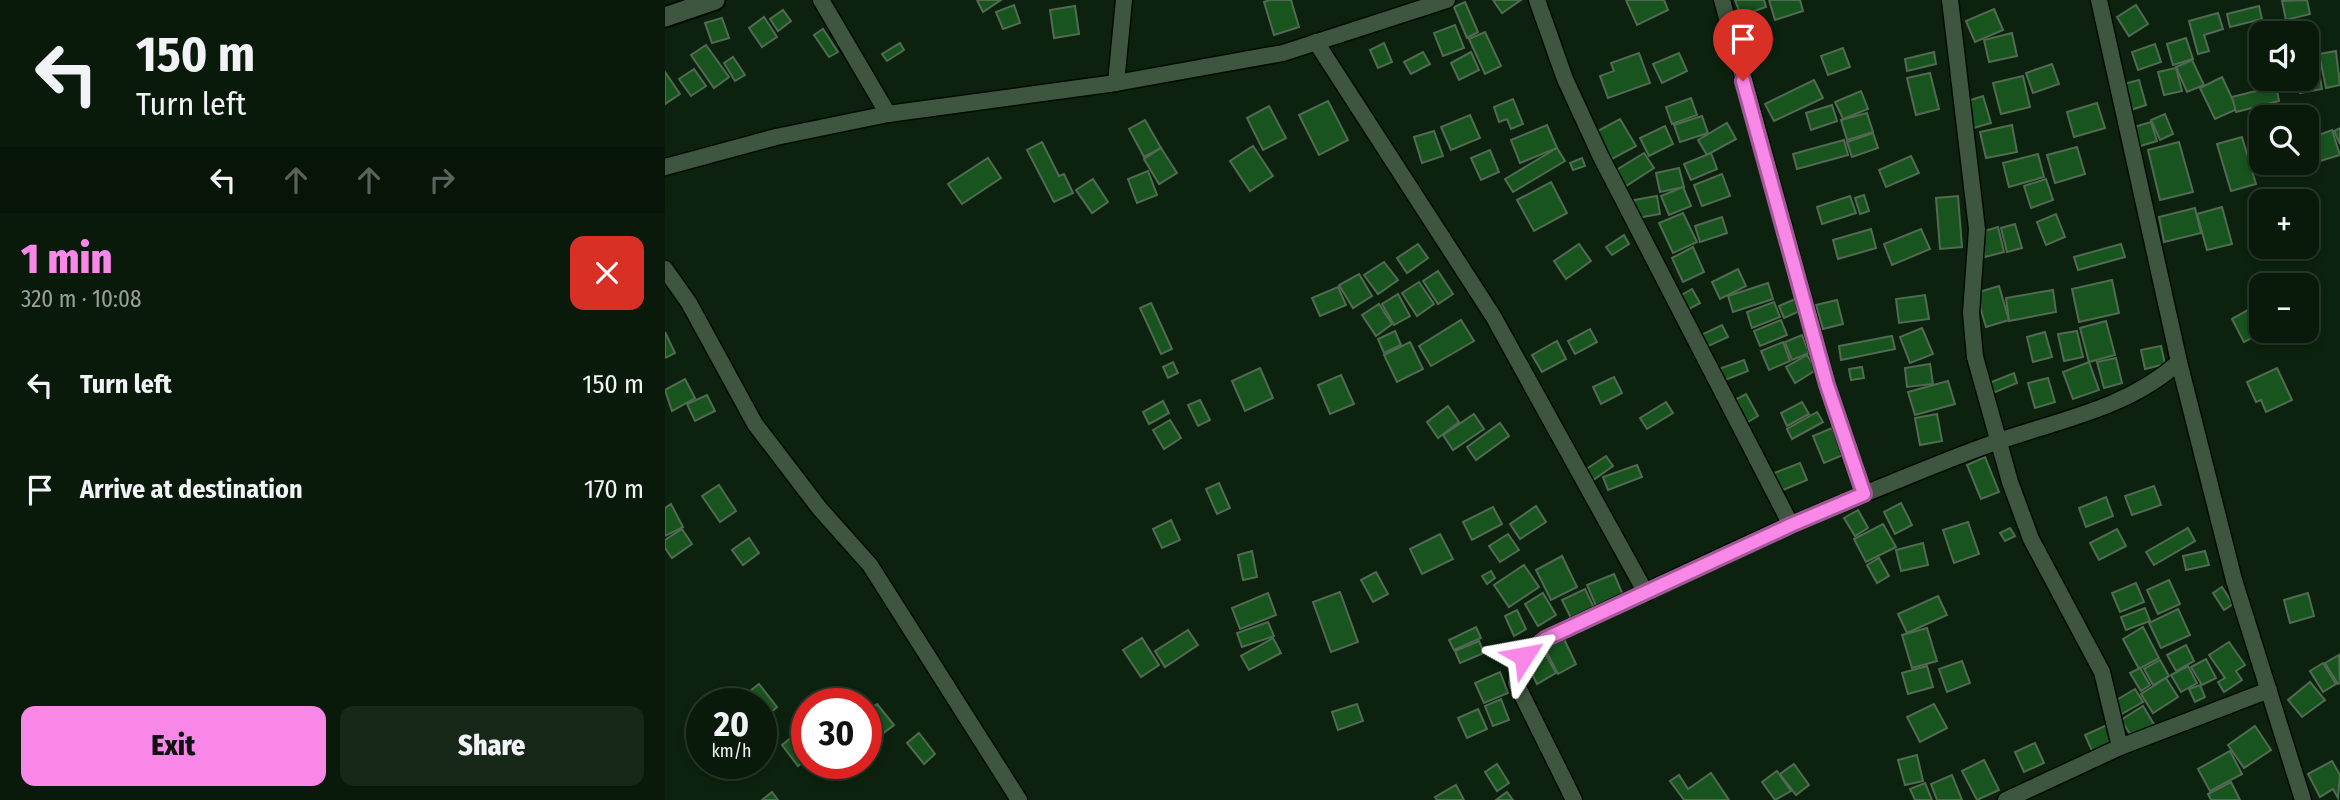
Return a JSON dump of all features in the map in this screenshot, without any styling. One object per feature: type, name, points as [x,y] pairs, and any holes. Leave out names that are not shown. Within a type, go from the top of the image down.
[{"type":"street","points":[[665,17],[715,0]]},
{"type":"street","points":[[821,0],[888,114]]},
{"type":"street","points":[[1116,83],[1124,0]]},
{"type":"street","points":[[665,167],[776,137],[888,114],[1116,83],[1283,52],[1447,0]]},
{"type":"street","points":[[1537,0],[1565,79],[1600,155],[1791,525]]},
{"type":"street","points":[[1722,0],[1827,385],[1864,494]]},
{"type":"street","points":[[1950,0],[1977,229],[1971,313],[1975,357],[1998,442],[2031,539],[2102,672],[2120,747]]},
{"type":"street","points":[[2099,0],[2117,92],[2179,362],[2234,580],[2303,800]]},
{"type":"street","points":[[1316,42],[1493,316],[1646,593]]},
{"type":"street","points":[[665,269],[689,303],[755,424],[821,509],[870,565],[1019,800]]},
{"type":"street","points":[[1574,800],[1516,683],[1517,667],[1524,656],[1545,639],[1864,494],[1998,442],[2128,398],[2155,383],[2179,362]]},
{"type":"street","points":[[2006,800],[2120,747],[2269,690]]},
{"type":"building","points":[[977,0],[1001,0],[983,12]]},
{"type":"building","points":[[1291,0],[1299,27],[1274,35],[1264,2]]},
{"type":"building","points":[[1493,0],[1521,0],[1502,13]]},
{"type":"building","points":[[1626,0],[1664,0],[1668,10],[1637,25]]},
{"type":"building","points":[[1735,0],[1764,0],[1766,7],[1741,16]]},
{"type":"building","points":[[1769,0],[1800,0],[1803,11],[1775,20]]},
{"type":"building","points":[[2307,0],[2310,14],[2286,20],[2282,1]]},
{"type":"building","points":[[1465,2],[1478,32],[1467,38],[1454,7]]},
{"type":"building","points":[[1014,5],[1020,23],[1003,29],[996,12]]},
{"type":"building","points":[[2136,5],[2148,24],[2129,36],[2117,17]]},
{"type":"building","points":[[1075,6],[1079,34],[1054,38],[1050,10]]},
{"type":"building","points":[[2259,6],[2262,19],[2230,27],[2227,14]]},
{"type":"building","points":[[1994,9],[2003,30],[1975,42],[1966,21]]},
{"type":"building","points":[[783,10],[791,21],[778,31],[770,19]]},
{"type":"building","points":[[2218,13],[2223,29],[2204,35],[2209,51],[2198,54],[2189,21]]},
{"type":"building","points":[[764,17],[777,37],[762,47],[749,28]]},
{"type":"building","points":[[722,18],[729,38],[712,43],[705,23]]},
{"type":"building","points":[[1455,25],[1464,48],[1443,56],[1434,33]]},
{"type":"building","points":[[823,29],[838,52],[829,57],[814,35]]},
{"type":"building","points":[[1485,32],[1501,66],[1485,74],[1469,39]]},
{"type":"building","points":[[2012,33],[2017,56],[1989,62],[1984,40]]},
{"type":"building","points":[[2186,38],[2193,59],[2173,65],[2167,44]]},
{"type":"building","points":[[900,43],[904,50],[887,61],[882,54]]},
{"type":"building","points":[[1384,43],[1392,62],[1378,68],[1370,50]]},
{"type":"building","points":[[2155,44],[2161,62],[2138,70],[2132,52]]},
{"type":"building","points":[[706,45],[729,77],[714,88],[691,55]]},
{"type":"building","points":[[1843,48],[1850,67],[1828,75],[1821,56]]},
{"type":"building","points":[[2336,51],[2340,85],[2326,88],[2319,54]]},
{"type":"building","points":[[1423,52],[1430,64],[1411,74],[1404,62]]},
{"type":"building","points":[[1471,52],[1479,70],[1459,80],[1451,63]]},
{"type":"building","points":[[1934,52],[1936,64],[1907,71],[1905,59]]},
{"type":"building","points":[[1639,53],[1650,83],[1608,98],[1600,76],[1614,71],[1611,63]]},
{"type":"building","points":[[1679,53],[1687,71],[1662,83],[1653,64]]},
{"type":"building","points":[[733,57],[745,75],[735,81],[724,63]]},
{"type":"building","points":[[2192,60],[2204,85],[2187,92],[2176,67]]},
{"type":"building","points":[[2052,64],[2059,84],[2033,93],[2026,73]]},
{"type":"building","points":[[2176,68],[2182,91],[2164,95],[2158,72]]},
{"type":"building","points":[[694,69],[706,86],[691,96],[679,79]]},
{"type":"building","points":[[665,72],[680,94],[665,104]]},
{"type":"building","points":[[1930,73],[1939,109],[1916,115],[1907,78]]},
{"type":"building","points":[[2023,76],[2030,107],[2001,114],[1993,83]]},
{"type":"building","points":[[2222,77],[2237,109],[2215,119],[2200,88]]},
{"type":"building","points":[[1814,80],[1823,98],[1774,121],[1765,104]]},
{"type":"building","points":[[2139,80],[2146,105],[2128,111],[2120,85]]},
{"type":"building","points":[[1861,91],[1868,109],[1843,119],[1835,102]]},
{"type":"building","points":[[2256,91],[2277,91],[2279,101],[2249,105],[2249,109],[2236,112],[2232,97]]},
{"type":"building","points":[[1983,96],[1991,123],[1970,129],[1962,103]]},
{"type":"building","points":[[1691,98],[1697,115],[1672,124],[1666,107]]},
{"type":"building","points":[[1513,99],[1523,124],[1511,129],[1507,119],[1499,122],[1494,107]]},
{"type":"building","points":[[1328,101],[1348,140],[1319,155],[1299,115]]},
{"type":"building","points":[[2097,103],[2105,128],[2074,137],[2067,112]]},
{"type":"building","points":[[1832,105],[1837,121],[1811,130],[1806,113]]},
{"type":"building","points":[[1269,106],[1286,138],[1263,150],[1247,118]]},
{"type":"building","points":[[1867,113],[1873,132],[1847,140],[1841,120]]},
{"type":"building","points":[[2165,114],[2173,134],[2160,140],[2151,120]]},
{"type":"building","points":[[1470,115],[1480,138],[1451,150],[1441,127]]},
{"type":"building","points":[[1702,116],[1708,133],[1680,142],[1674,125]]},
{"type":"building","points":[[1620,119],[1636,146],[1612,159],[1596,132]]},
{"type":"building","points":[[1145,120],[1161,148],[1144,157],[1129,129]]},
{"type":"building","points":[[2151,122],[2157,141],[2137,147],[2131,128]]},
{"type":"building","points":[[1727,123],[1736,139],[1707,155],[1698,140]]},
{"type":"building","points":[[1547,125],[1557,148],[1520,163],[1511,140]]},
{"type":"building","points":[[2012,125],[2017,152],[1986,158],[1980,132]]},
{"type":"building","points":[[1665,126],[1673,144],[1649,156],[1640,138]]},
{"type":"building","points":[[2340,128],[2340,144],[2334,131]]},
{"type":"building","points":[[2332,130],[2340,155],[2320,161],[2319,135]]},
{"type":"building","points":[[1434,131],[1443,156],[1422,163],[1414,137]]},
{"type":"building","points":[[1873,133],[1878,148],[1852,157],[1847,142]]},
{"type":"building","points":[[2242,137],[2249,160],[2249,175],[2253,175],[2256,184],[2231,191],[2217,144]]},
{"type":"building","points":[[1844,140],[1848,155],[1797,169],[1793,154]]},
{"type":"building","points":[[1042,142],[1059,176],[1064,174],[1073,193],[1054,202],[1027,150]]},
{"type":"building","points":[[2179,142],[2193,192],[2160,200],[2148,150]]},
{"type":"building","points":[[1253,146],[1273,176],[1250,191],[1230,161]]},
{"type":"building","points":[[2077,147],[2085,174],[2055,183],[2047,155]]},
{"type":"building","points":[[1161,148],[1177,173],[1159,184],[1144,159]]},
{"type":"building","points":[[1557,148],[1565,161],[1513,192],[1505,179]]},
{"type":"building","points":[[1490,150],[1499,172],[1481,180],[1471,158]]},
{"type":"building","points":[[1644,153],[1654,168],[1623,188],[1613,172]]},
{"type":"building","points":[[1711,153],[1717,169],[1691,180],[1684,164]]},
{"type":"building","points":[[2038,154],[2044,177],[2009,187],[2003,163]]},
{"type":"building","points":[[1911,156],[1919,173],[1886,187],[1879,170]]},
{"type":"building","points":[[988,158],[1001,178],[962,204],[948,184]]},
{"type":"building","points":[[1582,158],[1585,166],[1573,170],[1570,163]]},
{"type":"building","points":[[1679,168],[1684,187],[1660,192],[1656,173]]},
{"type":"building","points":[[1148,171],[1157,195],[1137,203],[1128,179]]},
{"type":"building","points":[[1722,174],[1730,196],[1702,206],[1694,185]]},
{"type":"building","points":[[1093,179],[1108,202],[1092,213],[1076,190]]},
{"type":"building","points":[[2046,179],[2053,200],[2031,208],[2024,186]]},
{"type":"building","points":[[1551,182],[1567,213],[1534,231],[1517,200]]},
{"type":"building","points":[[1683,187],[1691,206],[1669,215],[1661,196]]},
{"type":"building","points":[[1864,195],[1869,211],[1860,214],[1855,198]]},
{"type":"building","points":[[1657,196],[1660,214],[1637,218],[1634,200]]},
{"type":"building","points":[[1850,196],[1856,213],[1822,224],[1817,207]]},
{"type":"building","points":[[1958,196],[1962,247],[1940,249],[1936,198]]},
{"type":"building","points":[[2222,207],[2232,244],[2207,250],[2197,214]]},
{"type":"building","points":[[2195,208],[2201,233],[2164,242],[2159,217]]},
{"type":"building","points":[[1683,213],[1697,242],[1673,253],[1659,223]]},
{"type":"building","points":[[2056,214],[2065,237],[2046,245],[2037,222]]},
{"type":"building","points":[[1722,217],[1727,233],[1700,242],[1695,226]]},
{"type":"building","points":[[2015,224],[2022,248],[2007,252],[2001,228]]},
{"type":"building","points":[[1998,227],[2004,252],[1985,257],[1978,233]]},
{"type":"building","points":[[1871,229],[1876,248],[1838,259],[1833,240]]},
{"type":"building","points":[[1921,229],[1930,249],[1892,265],[1884,244]]},
{"type":"building","points":[[1624,235],[1629,244],[1612,255],[1606,247]]},
{"type":"building","points":[[1418,244],[1428,258],[1407,273],[1397,258]]},
{"type":"building","points":[[1579,244],[1591,261],[1566,279],[1554,261]]},
{"type":"building","points":[[2121,244],[2125,257],[2078,270],[2074,257]]},
{"type":"building","points":[[1693,247],[1704,272],[1683,282],[1672,258]]},
{"type":"building","points":[[1384,262],[1398,280],[1378,294],[1364,275]]},
{"type":"building","points":[[1738,269],[1746,286],[1720,299],[1712,282]]},
{"type":"building","points":[[1438,271],[1453,294],[1438,304],[1423,281]]},
{"type":"building","points":[[1359,274],[1372,296],[1353,308],[1339,285]]},
{"type":"building","points":[[2112,280],[2119,313],[2079,322],[2072,289]]},
{"type":"building","points":[[1419,282],[1434,304],[1417,316],[1402,293]]},
{"type":"building","points":[[1768,283],[1773,299],[1733,312],[1728,296]]},
{"type":"building","points":[[1999,286],[2009,320],[1986,327],[1976,293]]},
{"type":"building","points":[[1338,287],[1346,305],[1320,316],[1312,298]]},
{"type":"building","points":[[1692,289],[1700,303],[1687,310],[1680,296]]},
{"type":"building","points":[[2053,290],[2056,312],[2009,321],[2006,298]]},
{"type":"building","points":[[1398,294],[1410,316],[1394,325],[1382,304]]},
{"type":"building","points":[[1925,295],[1929,319],[1899,323],[1896,299]]},
{"type":"building","points":[[1795,299],[1800,311],[1784,318],[1779,306]]},
{"type":"building","points":[[1837,300],[1843,324],[1823,329],[1816,305]]},
{"type":"building","points":[[1774,302],[1780,317],[1752,328],[1747,312]]},
{"type":"building","points":[[1151,303],[1172,349],[1161,354],[1140,308]]},
{"type":"building","points":[[1379,304],[1392,324],[1376,336],[1362,315]]},
{"type":"building","points":[[2248,310],[2249,339],[2244,342],[2232,319]]},
{"type":"building","points":[[1461,320],[1474,341],[1431,366],[1419,346]]},
{"type":"building","points":[[1781,320],[1787,335],[1760,346],[1754,331]]},
{"type":"building","points":[[2106,321],[2115,355],[2089,362],[2080,328]]},
{"type":"building","points":[[1722,325],[1728,337],[1704,348],[1699,336]]},
{"type":"building","points":[[1922,328],[1933,354],[1910,363],[1900,337]]},
{"type":"building","points":[[1590,329],[1597,342],[1575,354],[1568,341]]},
{"type":"building","points":[[1395,331],[1401,345],[1384,353],[1378,339]]},
{"type":"building","points":[[2077,331],[2083,357],[2064,361],[2058,334]]},
{"type":"building","points":[[665,332],[675,353],[665,358]]},
{"type":"building","points":[[2045,332],[2052,357],[2033,362],[2027,337]]},
{"type":"building","points":[[1802,335],[1809,353],[1792,360],[1785,342]]},
{"type":"building","points":[[1892,336],[1895,349],[1841,360],[1839,346]]},
{"type":"building","points":[[1557,341],[1566,359],[1542,372],[1532,355]]},
{"type":"building","points":[[1410,342],[1423,369],[1397,382],[1384,355]]},
{"type":"building","points":[[1783,342],[1790,361],[1769,370],[1761,351]]},
{"type":"building","points":[[2161,346],[2165,364],[2145,369],[2141,350]]},
{"type":"building","points":[[1807,355],[1816,370],[1795,383],[1786,367]]},
{"type":"building","points":[[2116,358],[2122,383],[2104,388],[2097,362]]},
{"type":"building","points":[[1744,360],[1748,371],[1720,382],[1716,370]]},
{"type":"building","points":[[1173,362],[1178,373],[1168,378],[1163,367]]},
{"type":"building","points":[[2089,362],[2099,390],[2073,399],[2063,372]]},
{"type":"building","points":[[1930,364],[1933,384],[1907,387],[1905,368]]},
{"type":"building","points":[[1862,367],[1864,378],[1851,380],[1849,369]]},
{"type":"building","points":[[1260,368],[1273,398],[1245,411],[1232,381]]},
{"type":"building","points":[[2277,368],[2292,400],[2266,412],[2261,400],[2256,402],[2247,382]]},
{"type":"building","points":[[2014,373],[2017,383],[1993,393],[1989,383]]},
{"type":"building","points":[[1341,375],[1354,404],[1330,414],[1318,385]]},
{"type":"building","points":[[1614,377],[1622,393],[1601,404],[1593,387]]},
{"type":"building","points":[[2048,378],[2055,402],[2035,408],[2028,383]]},
{"type":"building","points":[[685,379],[695,398],[672,411],[665,390]]},
{"type":"building","points":[[1948,381],[1955,404],[1915,415],[1908,392]]},
{"type":"building","points":[[1746,394],[1758,416],[1741,426],[1729,403]]},
{"type":"building","points":[[707,395],[715,411],[695,421],[687,404]]},
{"type":"building","points":[[1200,400],[1210,420],[1198,426],[1188,405]]},
{"type":"building","points":[[1163,401],[1169,413],[1149,424],[1143,412]]},
{"type":"building","points":[[1666,402],[1673,413],[1647,429],[1640,418]]},
{"type":"building","points":[[1802,402],[1809,414],[1787,426],[1781,413]]},
{"type":"building","points":[[1448,406],[1459,422],[1438,438],[1427,422]]},
{"type":"building","points":[[1817,412],[1823,422],[1792,439],[1787,429]]},
{"type":"building","points":[[1474,414],[1484,429],[1453,450],[1443,435]]},
{"type":"building","points":[[1937,414],[1942,441],[1920,445],[1915,418]]},
{"type":"building","points":[[1170,420],[1181,438],[1164,449],[1153,430]]},
{"type":"building","points":[[1500,423],[1509,436],[1476,460],[1467,447]]},
{"type":"building","points":[[1832,428],[1843,455],[1824,463],[1813,436]]},
{"type":"building","points":[[1606,456],[1613,466],[1592,481],[1585,470]]},
{"type":"building","points":[[1985,457],[1999,492],[1981,499],[1967,465]]},
{"type":"building","points":[[1800,463],[1807,480],[1776,493],[1769,475]]},
{"type":"building","points":[[1637,465],[1642,477],[1608,490],[1603,477]]},
{"type":"building","points":[[1219,483],[1230,508],[1217,514],[1206,489]]},
{"type":"building","points":[[719,485],[736,511],[720,522],[702,496]]},
{"type":"building","points":[[2154,486],[2161,505],[2132,515],[2125,496]]},
{"type":"building","points":[[2106,497],[2113,516],[2086,527],[2079,508]]},
{"type":"building","points":[[1901,503],[1912,525],[1895,534],[1884,512]]},
{"type":"building","points":[[671,504],[683,527],[665,536],[665,508]]},
{"type":"building","points":[[1536,506],[1546,522],[1520,539],[1510,524]]},
{"type":"building","points":[[1493,507],[1502,524],[1472,540],[1463,522]]},
{"type":"building","points":[[1858,510],[1868,528],[1855,536],[1844,518]]},
{"type":"building","points":[[1171,520],[1180,540],[1162,548],[1153,529]]},
{"type":"building","points":[[1968,522],[1979,554],[1954,563],[1943,530]]},
{"type":"building","points":[[1883,524],[1896,547],[1866,562],[1854,539]]},
{"type":"building","points":[[2010,528],[2015,536],[2005,541],[2000,533]]},
{"type":"building","points":[[2188,528],[2195,541],[2154,565],[2146,552]]},
{"type":"building","points":[[682,529],[692,544],[672,558],[665,548],[665,540]]},
{"type":"building","points":[[2117,529],[2126,546],[2099,560],[2090,543]]},
{"type":"building","points":[[1440,534],[1453,559],[1422,574],[1410,549]]},
{"type":"building","points":[[1508,534],[1519,550],[1500,562],[1489,546]]},
{"type":"building","points":[[749,538],[759,553],[743,565],[732,550]]},
{"type":"building","points":[[1923,543],[1928,565],[1901,571],[1896,550]]},
{"type":"building","points":[[1252,551],[1257,577],[1243,580],[1238,555]]},
{"type":"building","points":[[2205,551],[2209,565],[2186,570],[2183,556]]},
{"type":"building","points":[[1562,556],[1577,587],[1551,600],[1536,570]]},
{"type":"building","points":[[1879,558],[1889,576],[1877,583],[1867,565]]},
{"type":"building","points":[[1524,565],[1539,587],[1509,607],[1494,585]]},
{"type":"building","points":[[1491,571],[1495,578],[1487,584],[1482,576]]},
{"type":"building","points":[[1376,572],[1388,594],[1373,602],[1361,580]]},
{"type":"building","points":[[1614,574],[1623,595],[1596,606],[1587,585]]},
{"type":"building","points":[[2169,580],[2180,604],[2158,614],[2147,590]]},
{"type":"building","points":[[2136,583],[2144,602],[2120,612],[2112,593]]},
{"type":"building","points":[[2222,587],[2233,604],[2224,610],[2213,593]]},
{"type":"building","points":[[1585,589],[1595,610],[1572,620],[1562,600]]},
{"type":"building","points":[[1340,592],[1358,642],[1331,652],[1313,602]]},
{"type":"building","points":[[1268,593],[1276,615],[1240,629],[1232,608]]},
{"type":"building","points":[[1543,593],[1556,615],[1538,626],[1525,604]]},
{"type":"building","points":[[2308,593],[2314,616],[2290,623],[2284,600]]},
{"type":"building","points":[[1938,596],[1947,615],[1907,633],[1898,614]]},
{"type":"building","points":[[2145,608],[2150,621],[2126,630],[2121,617]]},
{"type":"building","points":[[2178,609],[2190,635],[2161,648],[2149,623]]},
{"type":"building","points":[[1517,610],[1526,629],[1514,636],[1505,616]]},
{"type":"building","points":[[1268,622],[1274,636],[1242,647],[1237,633]]},
{"type":"building","points":[[1476,627],[1481,638],[1454,650],[1449,640]]},
{"type":"building","points":[[2143,627],[2159,658],[2139,669],[2123,639]]},
{"type":"building","points":[[1927,628],[1937,661],[1912,668],[1902,635]]},
{"type":"building","points":[[1188,630],[1198,645],[1165,667],[1155,651]]},
{"type":"building","points":[[1142,638],[1159,665],[1141,677],[1123,650]]},
{"type":"building","points":[[1273,638],[1281,653],[1249,670],[1241,656]]},
{"type":"building","points":[[1564,639],[1576,664],[1558,674],[1545,649]]},
{"type":"building","points":[[1479,641],[1484,653],[1460,663],[1455,651]]},
{"type":"building","points":[[2229,642],[2245,665],[2236,671],[2242,680],[2224,692],[2218,682],[2225,678],[2209,655]]},
{"type":"building","points":[[2186,645],[2194,661],[2176,671],[2167,655]]},
{"type":"building","points":[[1546,655],[1556,673],[1537,684],[1528,666]]},
{"type":"building","points":[[2339,655],[2340,683],[2338,684],[2325,663]]},
{"type":"building","points":[[2206,659],[2216,678],[2202,685],[2191,667]]},
{"type":"building","points":[[2160,660],[2169,676],[2153,685],[2144,669]]},
{"type":"building","points":[[1962,661],[1970,683],[1947,692],[1939,669]]},
{"type":"building","points":[[2323,663],[2336,684],[2323,692],[2310,671]]},
{"type":"building","points":[[1927,666],[1933,687],[1908,694],[1902,673]]},
{"type":"building","points":[[2188,666],[2197,683],[2181,692],[2171,675]]},
{"type":"building","points":[[2140,668],[2150,685],[2141,691],[2130,673]]},
{"type":"building","points":[[1500,672],[1508,693],[1484,703],[1475,683]]},
{"type":"building","points":[[2166,678],[2178,697],[2153,713],[2141,694]]},
{"type":"building","points":[[2310,682],[2325,700],[2302,717],[2288,700]]},
{"type":"building","points":[[2200,685],[2205,697],[2195,702],[2189,689]]},
{"type":"building","points":[[2135,689],[2143,702],[2120,715],[2113,702]]},
{"type":"building","points":[[1501,699],[1509,720],[1493,726],[1485,706]]},
{"type":"building","points":[[1357,704],[1363,721],[1338,730],[1332,712]]},
{"type":"building","points":[[1934,704],[1947,728],[1920,742],[1907,717]]},
{"type":"building","points":[[2143,706],[2155,726],[2134,740],[2121,720]]},
{"type":"building","points":[[1478,709],[1487,729],[1467,738],[1458,718]]},
{"type":"building","points":[[882,710],[894,725],[882,734]]},
{"type":"building","points":[[2107,725],[2115,743],[2093,753],[2085,735]]},
{"type":"building","points":[[2255,726],[2271,750],[2244,768],[2228,745]]},
{"type":"building","points":[[919,733],[935,754],[924,764],[907,743]]},
{"type":"building","points":[[791,738],[791,757],[782,745]]},
{"type":"building","points":[[2035,743],[2044,763],[2024,772],[2015,752]]},
{"type":"building","points":[[2230,751],[2242,774],[2210,791],[2198,769]]},
{"type":"building","points":[[1917,755],[1923,781],[1905,785],[1898,760]]},
{"type":"building","points":[[1984,760],[1999,790],[1977,800],[1962,771]]},
{"type":"building","points":[[2332,761],[2340,775],[2338,798],[2333,789],[2320,797],[2308,774]]},
{"type":"building","points":[[1497,764],[1509,783],[1497,791],[1485,772]]},
{"type":"building","points":[[1794,764],[1809,785],[1796,795],[1780,774]]},
{"type":"building","points":[[1777,771],[1791,791],[1775,800],[1762,782]]},
{"type":"building","points":[[1711,773],[1729,800],[1684,800],[1670,781],[1679,775],[1688,789]]},
{"type":"building","points":[[1952,775],[1962,800],[1937,800],[1931,784]]},
{"type":"building","points":[[2231,782],[2240,800],[2211,800],[2208,794]]},
{"type":"building","points":[[1925,783],[1932,800],[1915,800],[1910,789]]},
{"type":"building","points":[[1456,785],[1464,800],[1437,800],[1435,797]]},
{"type":"building","points":[[772,792],[778,800],[762,800]]},
{"type":"building","points":[[1507,792],[1513,800],[1496,800]]},
{"type":"route","points":[[1524,656],[1545,639],[1864,494],[1827,385],[1743,81]]}]
